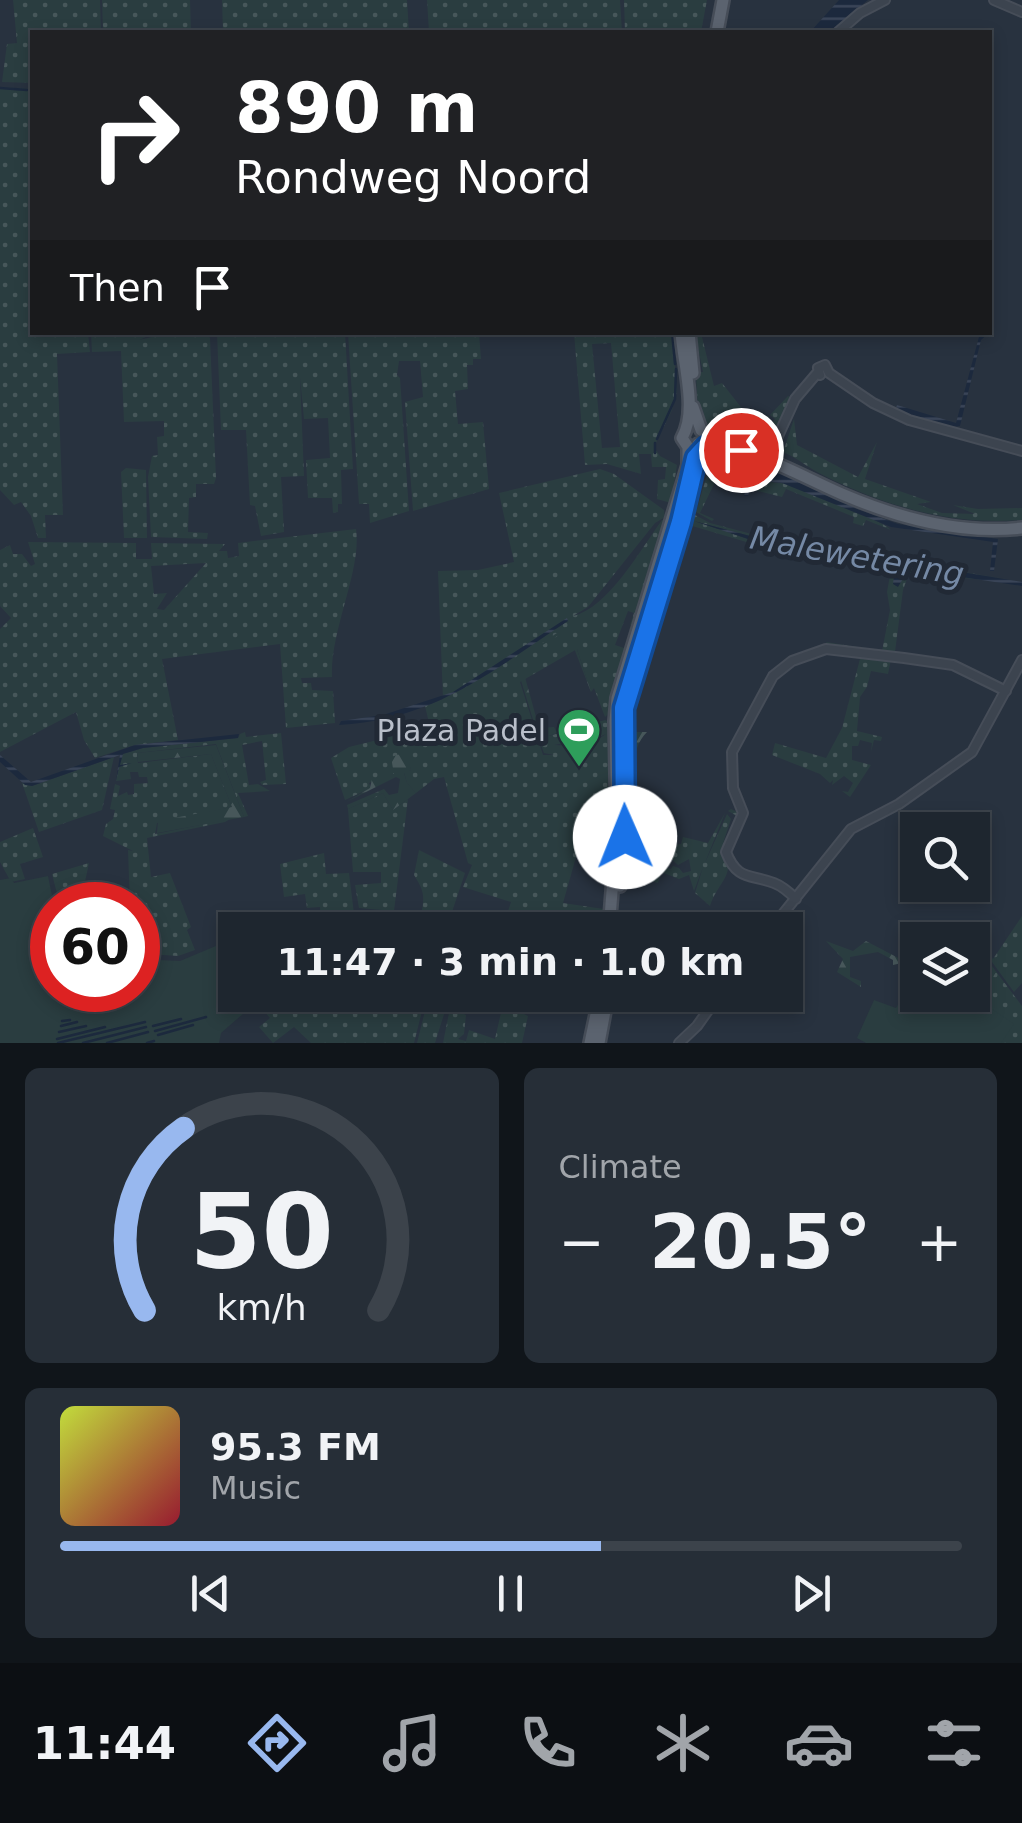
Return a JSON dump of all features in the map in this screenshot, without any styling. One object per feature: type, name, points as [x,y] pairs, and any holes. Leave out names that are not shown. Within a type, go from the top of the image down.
[{"type":"main road","points":[[714,30],[719,0]]},
{"type":"main road","points":[[679,517],[694,439],[681,335]]},
{"type":"main road","points":[[689,335],[693,470]]},
{"type":"main road","points":[[693,407],[701,430],[715,443]]},
{"type":"main road","points":[[694,439],[770,455],[845,495],[920,520],[974,528],[1022,525]]},
{"type":"main road","points":[[615,912],[625,837],[624,708],[693,470],[700,452],[715,443]]},
{"type":"main road","points":[[597,1042],[599,1012]]},
{"type":"main road","points":[[597,1042],[604,1012]]},
{"type":"street","points":[[840,30],[860,13],[885,0]]},
{"type":"street","points":[[994,0],[1022,12]]},
{"type":"street","points":[[770,455],[798,401],[822,373],[892,413],[963,437],[1022,451]]},
{"type":"street","points":[[796,899],[774,883],[746,878],[726,852],[743,813],[733,788],[732,752],[777,672],[813,652],[836,649],[953,665],[1006,691]]},
{"type":"street","points":[[785,912],[851,829],[898,804],[969,754],[981,739],[1022,660]]},
{"type":"street","points":[[679,1043],[707,1012]]},
{"type":"green space","points":[[13,0],[100,0],[101,30],[30,30],[30,83],[2,82],[7,44],[17,43]]},
{"type":"green space","points":[[102,0],[190,0],[191,30],[103,30]]},
{"type":"green space","points":[[222,0],[407,0],[409,30],[223,30]]},
{"type":"green space","points":[[427,0],[620,0],[622,30],[429,30]]},
{"type":"green space","points":[[624,0],[707,0],[701,30],[625,30]]},
{"type":"green space","points":[[0,87],[30,89],[30,335],[88,335],[90,352],[57,354],[63,515],[45,515],[46,538],[38,538],[31,516],[21,502],[14,505],[0,490]]},
{"type":"green space","points":[[91,335],[151,335],[139,340],[210,338],[216,478],[214,484],[196,484],[196,497],[189,498],[188,532],[208,533],[207,539],[151,537],[148,477],[152,456],[158,455],[157,437],[164,436],[164,421],[124,422],[121,351],[92,352]]},
{"type":"green space","points":[[217,335],[345,335],[353,469],[341,470],[342,504],[338,504],[338,512],[333,513],[332,498],[308,498],[306,460],[330,458],[328,418],[304,419],[300,377],[304,476],[281,477],[284,532],[261,536],[255,506],[250,505],[246,430],[221,430]]},
{"type":"green space","points":[[348,335],[479,335],[481,359],[473,359],[473,365],[467,365],[468,389],[455,391],[458,424],[483,422],[489,489],[413,511],[405,402],[423,397],[420,361],[399,361],[409,511],[370,523],[369,504],[359,504]]},
{"type":"green space","points":[[574,335],[672,335],[677,391],[654,447],[660,456],[677,465],[671,503],[657,499],[658,480],[665,479],[666,467],[652,467],[651,454],[639,454],[641,474],[607,464],[585,465]],"holes":[[[611,343],[620,447],[602,448],[592,344]]]},
{"type":"green space","points":[[695,335],[701,335],[714,386],[722,383],[748,416],[769,416],[760,423],[750,419],[748,423],[760,429],[770,426],[775,419],[770,415],[788,396],[793,399],[767,446],[719,438],[706,431],[703,410],[702,418],[698,417],[696,372],[703,372]]},
{"type":"green space","points":[[794,419],[797,445],[858,477],[877,442],[865,479],[931,502],[917,504],[942,513],[975,514],[953,505],[1022,508],[1022,520],[945,517],[846,486],[783,452]]},
{"type":"green space","points":[[711,462],[756,475],[748,481],[717,478],[700,513],[712,521],[696,512]]},
{"type":"green space","points":[[126,468],[146,470],[147,538],[124,538],[121,472]]},
{"type":"green space","points":[[600,469],[614,474],[664,510],[665,517],[655,523],[588,607],[573,616],[586,611],[611,590],[666,519],[633,625],[634,613],[628,611],[615,645],[624,648],[629,640],[610,712],[605,717],[594,688],[591,692],[577,649],[520,682],[543,755],[554,755],[544,753],[539,739],[573,729],[574,741],[554,745],[593,747],[590,745],[606,734],[582,744],[588,740],[586,734],[600,728],[598,722],[609,722],[607,839],[591,837],[588,845],[580,843],[563,903],[604,909],[604,912],[508,912],[511,902],[463,887],[472,865],[468,863],[444,777],[434,779],[416,793],[404,772],[411,770],[406,753],[394,774],[369,783],[371,788],[345,800],[331,758],[349,747],[430,727],[425,706],[443,699],[438,571],[478,570],[514,562],[499,493]]},
{"type":"green space","points":[[757,480],[804,490],[857,511],[891,530],[866,520],[863,526],[853,523],[854,517],[786,489],[782,497],[754,490]]},
{"type":"green space","points":[[695,515],[710,523],[771,539],[1022,582],[765,540],[694,521],[757,542],[895,567],[894,585],[898,586],[909,569],[986,580],[909,573],[895,652],[914,656],[830,647],[826,642],[882,651],[890,610],[887,592],[891,570],[753,544],[689,525]]},
{"type":"green space","points":[[356,529],[357,545],[332,677],[301,678],[302,683],[311,683],[312,690],[333,691],[335,723],[286,728],[280,644],[162,659],[178,740],[135,745],[95,758],[84,740],[76,712],[0,752],[0,629],[11,618],[0,606],[0,550],[10,545],[13,554],[22,554],[31,566],[35,564],[28,542],[136,543],[136,559],[152,559],[151,543],[225,544],[219,551],[227,551],[228,558],[239,556],[238,543]],"holes":[[[206,563],[164,610],[157,609],[167,593],[154,594],[151,566]]]},
{"type":"green space","points":[[570,628],[591,692],[567,630],[520,659],[539,728],[573,728],[539,739],[515,661]]},
{"type":"green space","points":[[861,655],[891,659],[888,674],[871,671],[860,697],[857,731],[882,737],[881,741],[874,740],[871,752],[872,743],[860,740],[858,746],[852,746],[852,760],[871,765],[850,797],[842,791],[848,792],[853,783],[844,776],[832,785],[833,780],[830,783],[820,774],[772,755],[775,743],[826,758],[842,728]]},
{"type":"green space","points":[[245,732],[246,737],[281,733],[286,784],[262,785],[260,782],[266,780],[262,741],[242,745],[249,785],[258,784],[270,791],[238,793],[248,816],[244,817],[216,744],[137,753],[138,763],[211,754],[232,807],[157,823],[155,834],[230,819],[225,822],[147,838],[151,877],[170,873],[191,927],[187,930],[195,950],[178,956],[160,955],[160,882],[129,882],[128,850],[133,851],[103,836],[106,824],[113,819],[115,810],[110,809],[115,784],[120,786],[118,796],[134,794],[134,784],[148,783],[147,777],[139,777],[138,772],[130,772],[131,779],[116,781],[122,754],[143,748],[238,738]]},
{"type":"green space","points":[[630,732],[647,732],[634,765],[636,828],[642,832],[638,855],[659,865],[654,871],[628,863],[635,806]]},
{"type":"green space","points":[[216,745],[244,817],[157,833],[158,821],[232,807],[211,754],[138,762],[137,753]]},
{"type":"green space","points":[[407,752],[411,770],[404,773],[416,793],[393,810],[383,793],[348,809],[347,805],[384,789],[389,795],[398,793],[400,779],[396,777],[346,802],[370,788],[372,779],[394,774],[391,757]]},
{"type":"green space","points":[[114,757],[102,810],[39,832],[22,783],[32,786]]},
{"type":"green space","points":[[383,793],[393,810],[408,799],[394,911],[359,908],[355,885],[381,883],[381,872],[353,872],[348,809]]},
{"type":"green space","points":[[728,811],[742,814],[726,846],[727,873],[710,906],[695,893],[703,867],[694,891],[689,875],[679,879],[661,872],[658,883],[648,880],[650,870],[659,865],[679,868],[683,873],[691,871],[689,859],[678,865],[669,857],[644,858],[638,854],[642,832],[652,838],[674,840],[676,845],[681,844],[683,837],[708,843],[725,813],[704,865],[727,814],[731,819],[723,843],[737,816]]},
{"type":"green space","points":[[33,828],[43,857],[20,864],[25,879],[11,882],[0,862],[0,842]]},
{"type":"green space","points":[[419,850],[465,873],[452,912],[421,912],[423,894],[414,875]]},
{"type":"green space","points":[[324,853],[326,874],[349,873],[354,912],[307,908],[305,894],[284,897],[280,864]]},
{"type":"green space","points":[[89,863],[85,882],[54,882],[52,874]]},
{"type":"green space","points":[[48,876],[49,882],[30,882],[30,1012],[160,1012],[160,960],[180,961],[218,945],[218,1012],[244,1013],[221,1033],[219,1043],[0,1043],[0,880],[11,878],[14,883]]},
{"type":"green space","points":[[1022,916],[1022,983],[1014,992],[990,954],[993,959]]},
{"type":"green space","points":[[826,941],[853,951],[866,941],[900,959],[900,963],[893,965],[893,960],[878,952],[850,957],[850,977],[861,981],[861,987],[837,972],[843,959]]},
{"type":"green space","points":[[990,963],[1022,1006],[1022,1043],[951,1043],[969,1012],[990,1012]]},
{"type":"green space","points":[[874,1000],[896,1008],[900,1002],[900,1012],[990,1012],[990,1008],[1014,1024],[1001,1043],[866,1043],[857,1038]]},
{"type":"green space","points":[[265,1012],[422,1012],[414,1043],[311,1043],[294,1027],[273,1043],[259,1027],[270,1018]]},
{"type":"green space","points":[[425,1012],[445,1012],[435,1043],[417,1043]]},
{"type":"green space","points":[[449,1012],[466,1015],[464,1034],[458,1039],[466,1041],[469,1030],[495,1039],[501,1012],[528,1016],[522,1043],[443,1043]]},
{"type":"water","points":[[839,0],[868,0],[832,30],[812,30]]},
{"type":"water","points":[[979,335],[987,335],[981,340],[960,426],[936,424],[896,408],[897,405],[956,423]]},
{"type":"water","points":[[777,467],[850,502],[854,508],[898,524],[998,539],[994,571],[990,571],[993,542],[891,527],[782,483],[753,480],[748,496],[744,496],[749,478],[776,477],[773,473]]},
{"type":"water","name":"Malewetering","points":[[694,521],[765,540],[1022,582],[1022,586],[909,569],[898,587],[893,584],[895,567],[757,542]]},
{"type":"water","points":[[567,618],[568,621],[461,690],[404,714],[339,725],[341,721],[383,715],[453,692]]},
{"type":"water","points":[[239,734],[238,738],[143,748],[123,754],[120,765],[132,763],[119,767],[116,781],[120,755],[32,786],[25,785],[0,762],[0,755],[31,782],[135,745]]},
{"type":"waterway","points":[[0,88],[27,90]]},
{"type":"waterway","points":[[672,335],[675,364]]},
{"type":"waterway","points":[[657,439],[675,399],[676,369]]},
{"type":"waterway","points":[[655,443],[655,453]]},
{"type":"waterway","points":[[155,1031],[206,1017]]},
{"type":"waterway","points":[[153,1026],[181,1019]]},
{"type":"waterway","points":[[62,1021],[70,1020]]},
{"type":"waterway","points":[[61,1026],[77,1022]]},
{"type":"waterway","points":[[58,1043],[145,1022]]},
{"type":"waterway","points":[[158,1035],[193,1025]]},
{"type":"waterway","points":[[59,1032],[86,1026]]},
{"type":"waterway","points":[[57,1039],[105,1027]]},
{"type":"waterway","points":[[83,1043],[146,1027]]},
{"type":"waterway","points":[[107,1043],[148,1032]]},
{"type":"waterway","points":[[147,1043],[154,1041]]},
{"type":"place","name":"Plaza Padel","points":[[579,768]]},
{"type":"route","points":[[625,837],[624,708],[681,522],[696,458],[706,447],[741,450]]}]
